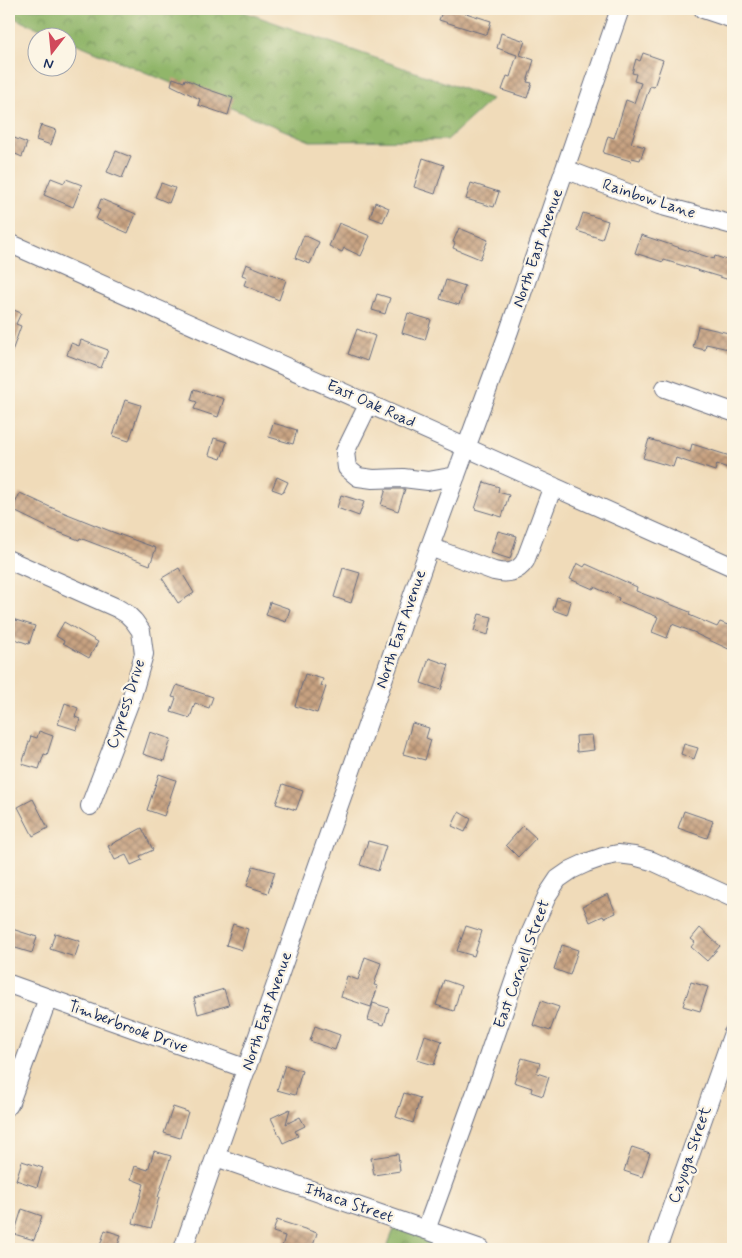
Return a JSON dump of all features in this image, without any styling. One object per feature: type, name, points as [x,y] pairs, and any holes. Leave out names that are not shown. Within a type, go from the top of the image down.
[{"type":"street","name":"North East Avenue","points":[[183,1249],[430,547],[510,331],[620,9]]},
{"type":"street","points":[[704,9],[733,19]]},
{"type":"street","name":"Rainbow Lane","points":[[565,168],[659,205],[733,224]]},
{"type":"street","name":"East Oak Road","points":[[9,242],[733,567]]},
{"type":"street","points":[[665,388],[733,412]]},
{"type":"street","points":[[369,403],[346,452],[347,468],[358,478],[402,478],[428,481],[456,476]]},
{"type":"street","points":[[430,547],[502,573],[518,568],[525,561],[553,486]]},
{"type":"street","name":"Cypress Drive","points":[[9,560],[117,608],[127,614],[141,631],[144,654],[141,668],[90,806]]},
{"type":"street","name":"East Cornell Street","points":[[426,1230],[477,1089],[530,932],[548,894],[558,879],[586,863],[618,854],[634,856],[652,862],[733,898]]},
{"type":"street","name":"Timberbrook Drive","points":[[9,984],[247,1070]]},
{"type":"street","points":[[9,1106],[48,998]]},
{"type":"street","name":"Cayuga Street","points":[[657,1249],[733,1033]]},
{"type":"street","name":"Ithaca Street","points":[[216,1157],[481,1249]]},
{"type":"green space","points":[[9,9],[236,9],[492,99],[447,140],[310,141],[78,44],[78,28],[38,28],[9,16]]},
{"type":"green space","points":[[397,1222],[476,1249],[386,1249]]},
{"type":"building","points":[[443,9],[453,9],[491,21],[487,35],[439,20]]},
{"type":"building","points":[[501,33],[525,41],[520,55],[534,60],[527,82],[532,83],[527,98],[502,90],[507,76],[510,77],[517,55],[497,48]]},
{"type":"building","points":[[643,53],[663,60],[654,87],[650,86],[631,143],[645,147],[640,160],[632,158],[631,161],[603,153],[608,136],[614,138],[626,100],[634,103],[641,83],[634,81],[636,74],[632,73],[636,59],[640,61]]},
{"type":"building","points":[[173,78],[184,82],[185,79],[198,86],[233,98],[228,115],[198,105],[200,99],[171,85]]},
{"type":"building","points":[[41,125],[56,130],[51,145],[36,140]]},
{"type":"building","points":[[9,136],[27,143],[22,157],[9,151]]},
{"type":"building","points":[[116,151],[131,157],[122,178],[107,172]]},
{"type":"building","points":[[423,158],[444,165],[435,194],[414,187]]},
{"type":"building","points":[[51,178],[64,183],[66,179],[82,185],[73,207],[44,195]]},
{"type":"building","points":[[161,183],[175,188],[169,203],[155,197]]},
{"type":"building","points":[[471,183],[499,192],[494,207],[466,199]]},
{"type":"building","points":[[101,199],[136,214],[128,233],[96,219],[100,210],[97,209]]},
{"type":"building","points":[[375,202],[389,208],[383,222],[370,217]]},
{"type":"building","points":[[583,213],[608,221],[602,239],[577,231]]},
{"type":"building","points":[[339,223],[370,236],[361,256],[344,248],[342,252],[329,246]]},
{"type":"building","points":[[459,228],[488,240],[480,259],[453,248],[455,243],[453,242]]},
{"type":"building","points":[[304,235],[319,242],[310,264],[295,258]]},
{"type":"building","points":[[641,235],[714,259],[715,256],[733,262],[733,281],[635,253]]},
{"type":"building","points":[[246,264],[286,280],[279,300],[244,285],[247,277],[242,275]]},
{"type":"building","points":[[446,280],[465,286],[459,305],[440,299]]},
{"type":"building","points":[[377,294],[390,298],[385,314],[372,310]]},
{"type":"building","points":[[9,308],[21,313],[16,324],[21,326],[10,357],[9,356]]},
{"type":"building","points":[[408,313],[431,320],[425,340],[402,333]]},
{"type":"building","points":[[698,326],[733,334],[733,350],[706,344],[705,350],[693,347]]},
{"type":"building","points":[[357,329],[375,336],[367,361],[348,354]]},
{"type":"building","points":[[81,340],[108,350],[101,368],[67,355],[71,343],[79,346]]},
{"type":"building","points":[[194,389],[224,399],[218,417],[194,409],[197,402],[191,400]]},
{"type":"building","points":[[125,400],[141,405],[129,441],[113,436]]},
{"type":"building","points":[[273,423],[297,430],[293,444],[269,437]]},
{"type":"building","points":[[214,438],[227,442],[221,459],[209,455]]},
{"type":"building","points":[[649,439],[690,452],[692,444],[733,457],[733,470],[717,464],[715,471],[676,458],[673,467],[643,458]]},
{"type":"building","points":[[277,477],[288,482],[283,493],[272,489]]},
{"type":"building","points":[[484,482],[499,487],[498,492],[509,495],[502,517],[475,509]]},
{"type":"building","points":[[386,489],[405,489],[398,511],[381,505]]},
{"type":"building","points":[[20,493],[50,507],[156,548],[150,565],[80,538],[79,540],[53,530],[12,510]]},
{"type":"building","points":[[341,495],[364,502],[359,516],[337,508]]},
{"type":"building","points":[[498,531],[517,536],[510,559],[491,553]]},
{"type":"building","points":[[577,563],[584,567],[586,564],[637,587],[636,591],[690,612],[689,615],[717,627],[720,622],[733,627],[733,651],[672,624],[667,638],[652,632],[658,617],[618,601],[619,598],[594,587],[593,589],[570,579]]},
{"type":"building","points":[[179,568],[194,593],[178,603],[162,578]]},
{"type":"building","points":[[343,568],[360,573],[351,603],[334,597]]},
{"type":"building","points":[[557,597],[571,601],[567,615],[553,610]]},
{"type":"building","points":[[270,602],[290,609],[286,622],[266,615]]},
{"type":"building","points":[[479,614],[492,617],[488,635],[474,631]]},
{"type":"building","points":[[9,618],[35,626],[29,644],[9,637]]},
{"type":"building","points":[[64,622],[98,642],[89,658],[63,643],[64,641],[56,636]]},
{"type":"building","points":[[429,658],[449,665],[441,690],[421,683]]},
{"type":"building","points":[[305,674],[323,679],[321,686],[326,687],[317,713],[295,706]]},
{"type":"building","points":[[177,685],[213,697],[209,708],[195,703],[190,718],[171,712],[176,698],[172,697]]},
{"type":"building","points":[[65,703],[78,708],[75,717],[80,719],[77,730],[58,724]]},
{"type":"building","points":[[412,723],[429,728],[426,738],[431,740],[425,760],[403,754]]},
{"type":"building","points":[[39,731],[53,736],[47,755],[44,754],[39,769],[22,764],[31,736],[37,738]]},
{"type":"building","points":[[150,732],[171,739],[164,761],[143,754]]},
{"type":"building","points":[[592,735],[594,750],[577,752],[576,736]]},
{"type":"building","points":[[684,744],[698,748],[694,759],[681,754]]},
{"type":"building","points":[[159,774],[176,780],[164,816],[147,810]]},
{"type":"building","points":[[283,784],[303,791],[296,810],[276,804]]},
{"type":"building","points":[[33,799],[48,828],[33,836],[18,807]]},
{"type":"building","points":[[684,811],[713,821],[707,838],[678,828]]},
{"type":"building","points":[[459,812],[471,819],[465,832],[452,826]]},
{"type":"building","points":[[523,826],[536,838],[518,857],[506,845]]},
{"type":"building","points":[[142,828],[153,850],[140,856],[142,860],[131,865],[126,855],[115,860],[108,846]]},
{"type":"building","points":[[368,841],[386,846],[378,871],[360,865]]},
{"type":"building","points":[[253,866],[275,872],[268,893],[247,886]]},
{"type":"building","points":[[608,894],[616,913],[590,922],[583,906]]},
{"type":"building","points":[[233,924],[248,929],[242,950],[226,945]]},
{"type":"building","points":[[466,926],[482,931],[474,956],[457,951]]},
{"type":"building","points":[[9,928],[37,937],[32,953],[9,946]]},
{"type":"building","points":[[700,928],[720,946],[707,961],[691,947],[695,942],[691,939]]},
{"type":"building","points":[[55,933],[80,941],[75,957],[50,949]]},
{"type":"building","points":[[562,945],[578,950],[570,975],[554,969]]},
{"type":"building","points":[[365,957],[381,963],[374,985],[378,986],[371,1007],[341,997],[347,976],[358,980]]},
{"type":"building","points":[[444,980],[461,986],[454,1011],[436,1005]]},
{"type":"building","points":[[691,982],[708,987],[700,1011],[683,1006]]},
{"type":"building","points":[[224,989],[229,1005],[198,1014],[194,998]]},
{"type":"building","points":[[541,1001],[559,1007],[550,1031],[533,1025]]},
{"type":"building","points":[[373,1003],[389,1008],[384,1025],[368,1020]]},
{"type":"building","points":[[315,1026],[340,1035],[335,1050],[310,1041]]},
{"type":"building","points":[[425,1035],[442,1041],[434,1065],[417,1060]]},
{"type":"building","points":[[522,1058],[540,1063],[537,1073],[549,1077],[543,1096],[531,1092],[532,1088],[514,1082]]},
{"type":"building","points":[[285,1065],[302,1071],[295,1095],[277,1090]]},
{"type":"building","points":[[404,1093],[420,1098],[413,1123],[396,1117]]},
{"type":"building","points":[[173,1107],[188,1112],[180,1138],[164,1133]]},
{"type":"building","points":[[290,1109],[286,1124],[300,1117],[305,1126],[295,1131],[298,1136],[283,1143],[271,1118]]},
{"type":"building","points":[[632,1147],[650,1153],[642,1177],[624,1171]]},
{"type":"building","points":[[154,1151],[171,1156],[158,1197],[151,1228],[133,1223],[144,1184],[131,1179],[135,1166],[148,1170]]},
{"type":"building","points":[[398,1154],[400,1171],[374,1175],[371,1158]]},
{"type":"building","points":[[22,1161],[43,1168],[37,1187],[16,1180]]},
{"type":"building","points":[[22,1209],[42,1216],[34,1240],[14,1234]]},
{"type":"building","points":[[277,1220],[317,1233],[312,1249],[289,1249],[282,1247],[285,1236],[273,1232]]},
{"type":"building","points":[[105,1230],[121,1235],[117,1249],[99,1249]]}]
